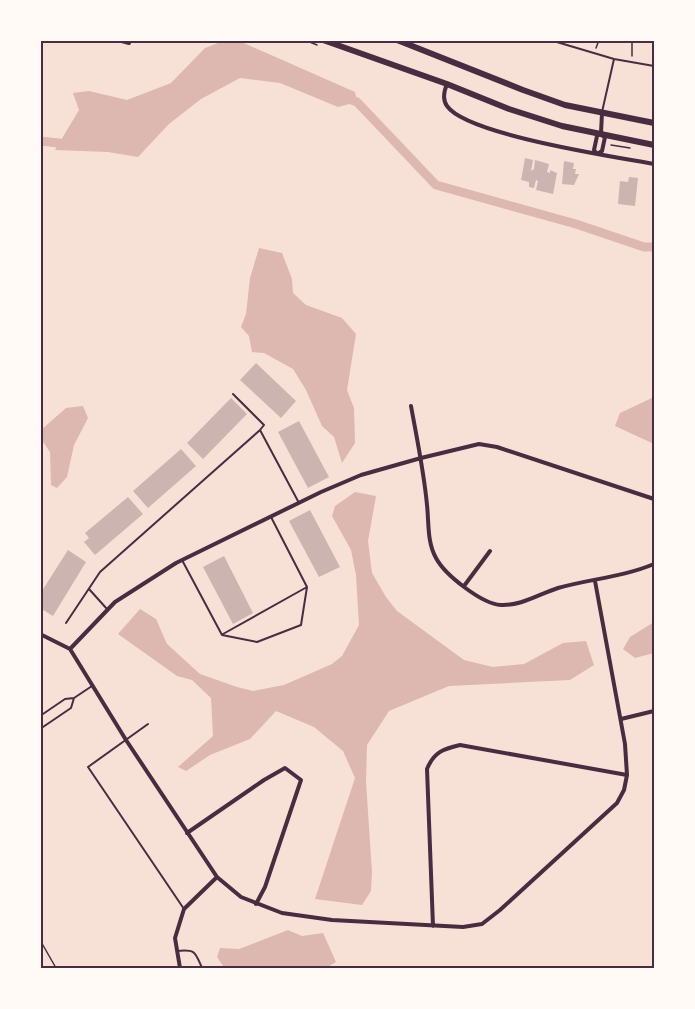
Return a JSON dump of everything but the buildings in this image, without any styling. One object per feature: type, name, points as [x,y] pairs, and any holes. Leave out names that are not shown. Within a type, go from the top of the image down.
[{"type":"main road","points":[[323,40],[447,84],[509,109],[562,126],[654,145]]},
{"type":"main road","points":[[397,40],[565,105],[654,123]]},
{"type":"street","points":[[118,40],[129,43]]},
{"type":"street","points":[[447,84],[444,100],[448,108],[473,122],[506,134],[654,164]]},
{"type":"street","points":[[597,154],[594,150],[597,136],[600,133],[602,112]]},
{"type":"street","points":[[597,154],[602,152],[605,137],[600,133]]},
{"type":"street","points":[[411,406],[428,506],[430,542],[436,559],[445,572],[484,601],[500,605],[516,603],[558,588],[635,572],[654,564]]},
{"type":"street","points":[[70,649],[115,602],[182,560],[361,475],[421,458],[479,444],[497,447],[654,499]]},
{"type":"street","points":[[464,586],[490,551]]},
{"type":"street","points":[[41,635],[70,649],[126,740],[217,877],[241,897],[282,914],[332,920],[463,927],[482,924],[500,910],[617,803],[624,790],[627,775],[625,744],[594,581]]},
{"type":"street","points":[[621,719],[654,711]]},
{"type":"street","points":[[433,926],[427,769],[432,757],[442,749],[460,745],[627,775]]},
{"type":"street","points":[[187,833],[285,768],[301,780],[265,886],[256,904]]},
{"type":"street","points":[[180,969],[175,938],[184,909],[217,877]]},
{"type":"lane","points":[[550,40],[614,58],[654,66]]},
{"type":"lane","points":[[602,112],[614,58]]},
{"type":"lane","points":[[66,623],[100,572],[264,425],[233,394]]},
{"type":"lane","points":[[260,430],[298,503]]},
{"type":"lane","points":[[222,635],[257,642],[301,625],[307,586],[271,517]]},
{"type":"lane","points":[[182,560],[222,635]]},
{"type":"lane","points":[[222,635],[307,586]]},
{"type":"lane","points":[[89,589],[107,610]]},
{"type":"lane","points":[[40,716],[65,699],[74,698],[92,686]]},
{"type":"lane","points":[[40,729],[71,708],[74,698]]},
{"type":"lane","points":[[148,724],[88,767],[184,909]]},
{"type":"lane","points":[[177,951],[195,952],[202,969]]},
{"type":"path","points":[[596,48],[599,40]]},
{"type":"path","points":[[618,40],[632,42],[644,40]]},
{"type":"path","points":[[632,42],[633,57]]},
{"type":"path","points":[[40,940],[56,969]]},
{"type":"shaded area","points":[[223,41],[239,41],[355,92],[357,102],[338,107],[280,83],[240,78],[201,99],[169,124],[138,157],[108,152],[55,150],[79,110],[73,93],[89,91],[127,100],[171,83],[205,48]]},
{"type":"shaded area","points":[[259,248],[282,253],[292,279],[293,293],[306,305],[342,318],[356,334],[347,390],[354,408],[355,443],[342,463],[334,437],[322,426],[306,390],[293,369],[264,353],[252,352],[249,336],[241,327],[246,314],[250,278]]},
{"type":"shaded area","points":[[654,397],[654,444],[615,426],[620,413]]},
{"type":"shaded area","points":[[83,406],[88,418],[74,445],[67,477],[57,488],[51,485],[50,452],[41,439],[41,430],[66,408]]},
{"type":"shaded area","points":[[355,492],[376,496],[368,541],[372,573],[386,597],[397,611],[464,660],[493,667],[524,664],[563,643],[586,641],[594,665],[570,680],[449,686],[389,711],[367,745],[366,782],[372,872],[371,891],[362,905],[315,899],[355,778],[343,751],[314,727],[276,711],[250,739],[210,755],[186,771],[178,767],[213,736],[211,698],[192,680],[177,676],[118,634],[140,609],[156,619],[167,644],[200,674],[253,691],[284,685],[332,664],[342,656],[359,625],[356,575],[351,550],[332,516],[335,506]]},
{"type":"shaded area","points":[[654,622],[654,653],[635,658],[623,649],[630,637]]},
{"type":"shaded area","points":[[288,930],[302,936],[323,933],[336,962],[326,968],[246,968],[223,966],[217,957],[220,948],[239,949]]},
{"type":"waterway","points":[[346,98],[357,102],[436,185],[576,224],[644,247],[654,247]]},
{"type":"waterway","points":[[40,141],[68,144]]}]
